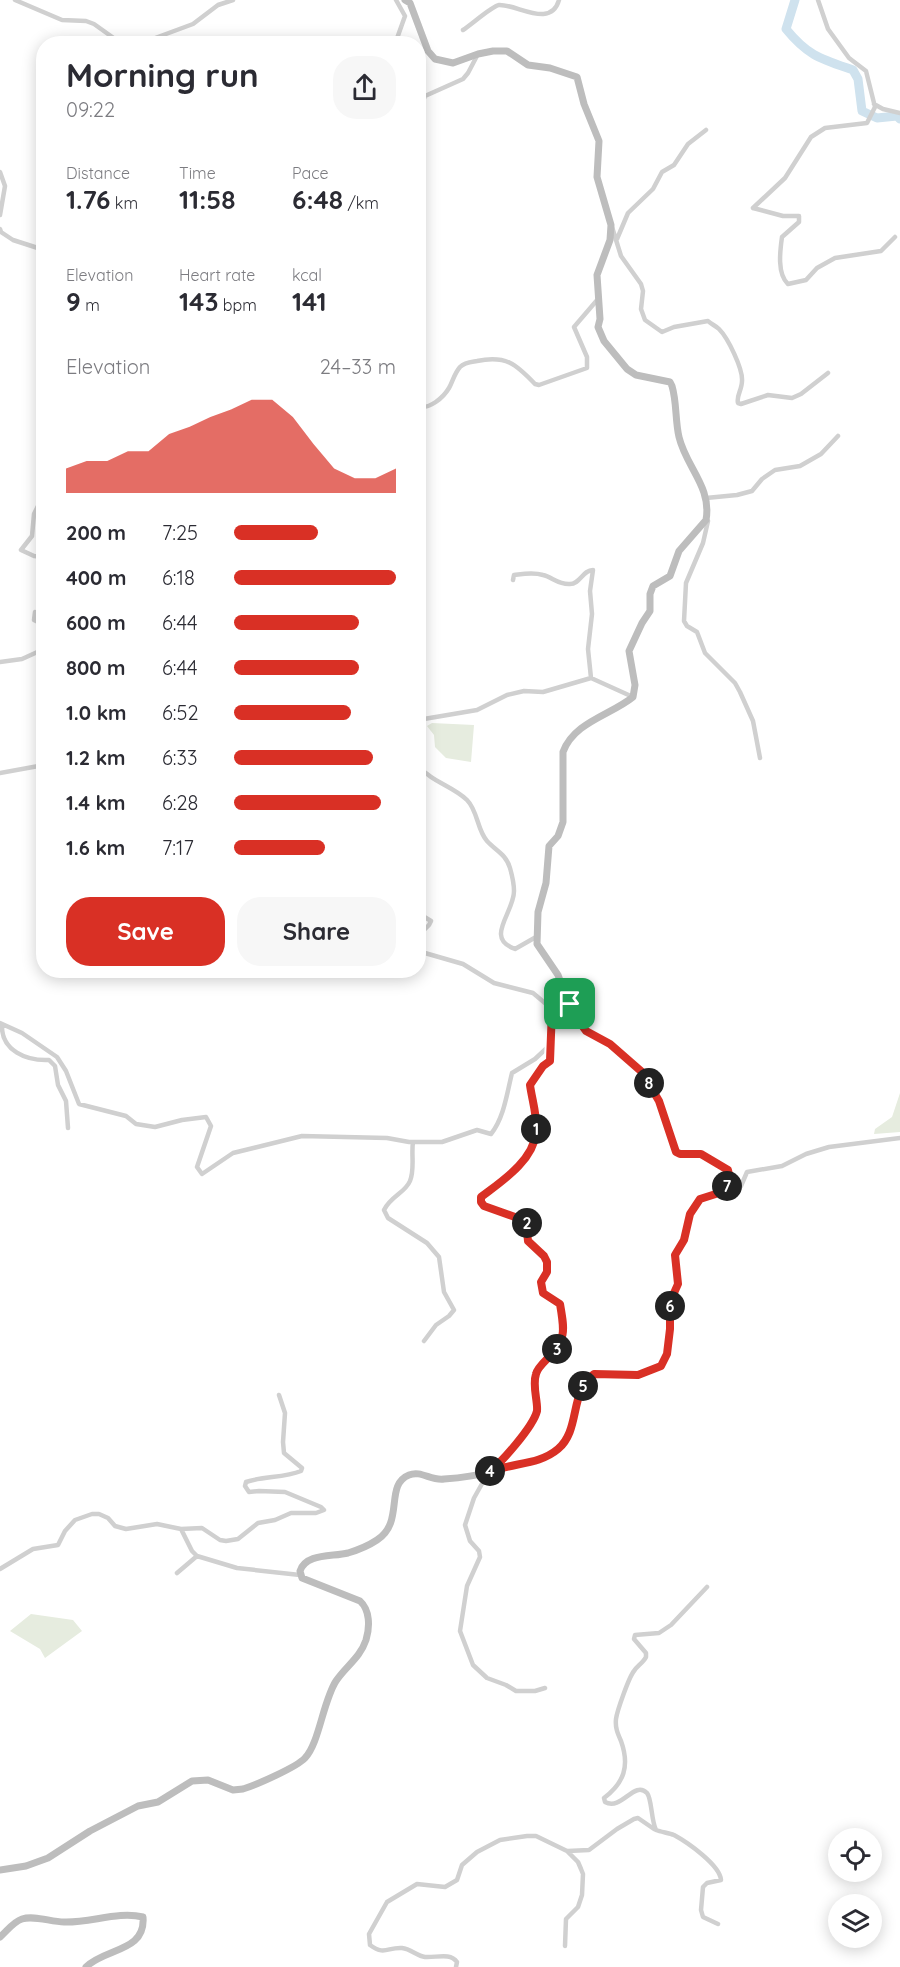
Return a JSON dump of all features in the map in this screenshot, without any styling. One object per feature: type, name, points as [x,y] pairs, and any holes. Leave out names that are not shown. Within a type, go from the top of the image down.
[{"type":"street","points":[[15,0],[62,20],[86,21],[94,24],[111,36]]},
{"type":"street","points":[[161,36],[193,24],[218,5],[233,0]]},
{"type":"street","points":[[396,0],[405,16],[398,36]]},
{"type":"street","points":[[405,0],[410,3],[422,36]]},
{"type":"street","points":[[463,30],[490,9],[499,5],[543,14],[557,6],[559,0]]},
{"type":"street","points":[[818,0],[828,29],[849,58],[866,71],[874,105],[867,123],[825,128],[812,137],[785,178],[753,208],[783,216],[800,216],[798,222],[782,237],[781,272],[784,281],[788,284],[806,280],[817,268],[835,258],[881,252],[895,237]]},
{"type":"street","points":[[426,46],[435,59],[453,63],[478,54],[507,51],[528,65],[550,68],[578,78],[584,104],[599,141],[597,177],[621,256],[625,265],[641,285],[643,291],[641,309],[645,320],[662,332],[674,327],[708,321],[719,329],[726,338],[742,377],[736,399],[738,404],[768,395],[792,398],[801,394],[828,373]]},
{"type":"street","points":[[426,96],[463,79],[478,54]]},
{"type":"street","points":[[874,105],[900,112]]},
{"type":"street","points":[[617,238],[628,213],[653,189],[659,175],[674,165],[688,144],[706,130]]},
{"type":"street","points":[[0,172],[5,180],[0,215]]},
{"type":"street","points":[[611,225],[610,240],[597,275],[598,327],[604,341],[627,369],[636,375],[670,382],[675,397],[679,439],[689,466],[700,480],[706,498],[707,512],[706,520],[701,527],[679,551],[670,576],[653,586],[650,611],[629,651],[635,685],[633,697],[626,704],[602,714],[589,723],[565,745],[563,752],[563,822],[558,836],[549,846],[546,883],[538,912],[536,937],[537,944],[558,975],[571,1010],[586,1031],[610,1044],[642,1072],[659,1101],[676,1152],[701,1154],[728,1170],[730,1179],[722,1192]]},
{"type":"street","points":[[0,229],[13,240],[36,247]]},
{"type":"street","points":[[426,407],[448,389],[453,376],[464,363],[503,359],[515,365],[539,385],[587,368],[587,357],[574,327],[598,299]]},
{"type":"street","points":[[706,498],[752,491],[762,479],[775,470],[800,466],[821,454],[838,436]]},
{"type":"street","points":[[36,510],[32,536],[21,550],[36,556]]},
{"type":"street","points":[[707,512],[709,516],[702,543],[686,583],[684,621],[687,626],[697,632],[705,652],[735,683],[740,692],[753,721],[760,758]]},
{"type":"street","points":[[513,580],[514,576],[532,573],[569,584],[575,583],[587,571],[593,570],[588,649],[591,678]]},
{"type":"street","points":[[0,662],[22,659],[36,653]]},
{"type":"street","points":[[426,719],[477,710],[507,695],[524,691],[543,692],[591,678],[633,697]]},
{"type":"street","points":[[0,773],[36,766]]},
{"type":"street","points":[[426,773],[466,799],[472,807],[486,840],[502,853],[509,866],[514,890],[500,938],[505,945],[515,949],[536,937]]},
{"type":"street","points":[[426,953],[463,964],[494,983],[533,993],[552,1009]]},
{"type":"street","points":[[552,1009],[570,1004]]},
{"type":"street","points":[[545,1688],[535,1691],[516,1690],[488,1678],[473,1665],[460,1631],[467,1586],[480,1557],[480,1551],[470,1541],[465,1525],[474,1498],[488,1473],[501,1462],[531,1423],[537,1410],[534,1395],[536,1373],[560,1345],[563,1333],[560,1304],[543,1293],[541,1282],[547,1272],[547,1262],[544,1256],[528,1241],[526,1221],[484,1206],[481,1202],[481,1197],[512,1173],[532,1148],[536,1132],[530,1085],[543,1066],[550,1061],[552,1009]]},
{"type":"street","points":[[68,1128],[66,1101],[58,1085],[54,1066],[50,1060],[24,1058],[12,1050],[2,1033],[1,1024],[22,1033],[57,1057],[66,1071],[79,1104],[126,1116],[136,1124],[155,1127],[206,1117],[212,1126],[197,1167],[202,1174],[233,1153],[302,1136],[442,1142],[477,1130],[491,1134],[503,1107],[512,1073],[535,1059],[550,1045]]},
{"type":"street","points":[[300,1575],[302,1564],[309,1560],[348,1553],[381,1538],[393,1518],[395,1490],[400,1480],[408,1475],[417,1473],[443,1480],[488,1473],[502,1466],[537,1461],[552,1454],[563,1444],[570,1430],[583,1386],[594,1374],[638,1375],[661,1366],[667,1354],[670,1302],[678,1284],[675,1255],[684,1240],[690,1214],[700,1199],[722,1192],[733,1194],[741,1186],[747,1172],[782,1166],[806,1154],[829,1147],[900,1138]]},
{"type":"street","points":[[413,1142],[410,1182],[389,1200],[384,1210],[388,1218],[427,1243],[439,1257],[444,1292],[454,1310],[436,1325],[424,1341]]},
{"type":"street","points":[[0,1569],[33,1550],[58,1545],[65,1531],[75,1520],[92,1514],[99,1514],[108,1518],[115,1526],[126,1528],[157,1524],[181,1528],[202,1528],[220,1540],[238,1539],[258,1523],[275,1520],[291,1513],[316,1513],[324,1510],[290,1493],[270,1490],[249,1492],[245,1486],[246,1482],[255,1479],[278,1477],[301,1471],[302,1468],[284,1453],[285,1413],[279,1395]]},
{"type":"street","points":[[0,1870],[26,1866],[48,1858],[90,1831],[138,1806],[158,1802],[192,1781],[208,1780],[233,1790],[243,1789],[297,1765],[306,1758],[311,1750],[335,1682],[358,1657],[365,1642],[368,1620],[366,1606],[360,1601],[300,1575],[237,1568],[197,1556],[192,1551],[181,1528]]},
{"type":"street","points":[[177,1573],[197,1556]]},
{"type":"street","points":[[656,1830],[651,1818],[650,1798],[646,1792],[635,1791],[613,1805],[605,1802],[604,1798],[620,1785],[624,1776],[625,1759],[616,1729],[616,1718],[633,1672],[646,1658],[646,1653],[634,1639],[634,1635],[659,1633],[684,1613],[708,1587]]},
{"type":"street","points":[[567,1851],[589,1850],[623,1824],[638,1818],[656,1830],[674,1835],[701,1854],[721,1876],[718,1882],[707,1883],[703,1887],[701,1900],[703,1917],[718,1924]]},
{"type":"street","points":[[456,1967],[457,1962],[454,1957],[420,1956],[403,1948],[382,1952],[370,1945],[369,1934],[387,1902],[417,1884],[445,1887],[457,1880],[462,1865],[477,1852],[500,1840],[536,1836],[567,1851],[578,1862],[583,1874],[582,1895],[578,1907],[566,1919],[565,1946]]},
{"type":"street","points":[[0,1937],[15,1923],[28,1918],[78,1922],[117,1917],[144,1917],[144,1928],[138,1940],[86,1967]]},
{"type":"shaded area","points":[[432,723],[474,725],[471,762],[446,758],[435,747],[434,735],[427,726]]},
{"type":"shaded area","points":[[900,1093],[900,1132],[874,1134],[875,1129],[892,1117]]},
{"type":"shaded area","points":[[31,1614],[73,1620],[82,1631],[45,1658],[40,1649],[10,1631]]},
{"type":"waterway","points":[[795,0],[786,29],[801,45],[816,56],[853,70],[858,79],[862,111],[877,118],[897,116],[900,119]]},
{"type":"route","points":[[570,1004],[571,1010],[586,1031],[610,1044],[642,1072],[659,1101],[676,1152],[701,1154],[728,1170],[730,1179],[722,1192],[700,1199],[690,1214],[684,1240],[675,1255],[678,1284],[670,1302],[667,1354],[661,1366],[638,1375],[594,1374],[583,1386],[570,1430],[558,1449],[537,1461],[502,1466],[488,1473],[501,1462],[531,1423],[537,1410],[534,1395],[536,1373],[560,1345],[563,1321],[560,1304],[543,1293],[541,1282],[547,1272],[547,1262],[544,1256],[528,1241],[526,1221],[484,1206],[481,1197],[512,1173],[532,1148],[536,1132],[530,1085],[543,1066],[550,1061],[552,1009],[570,1004]]}]
